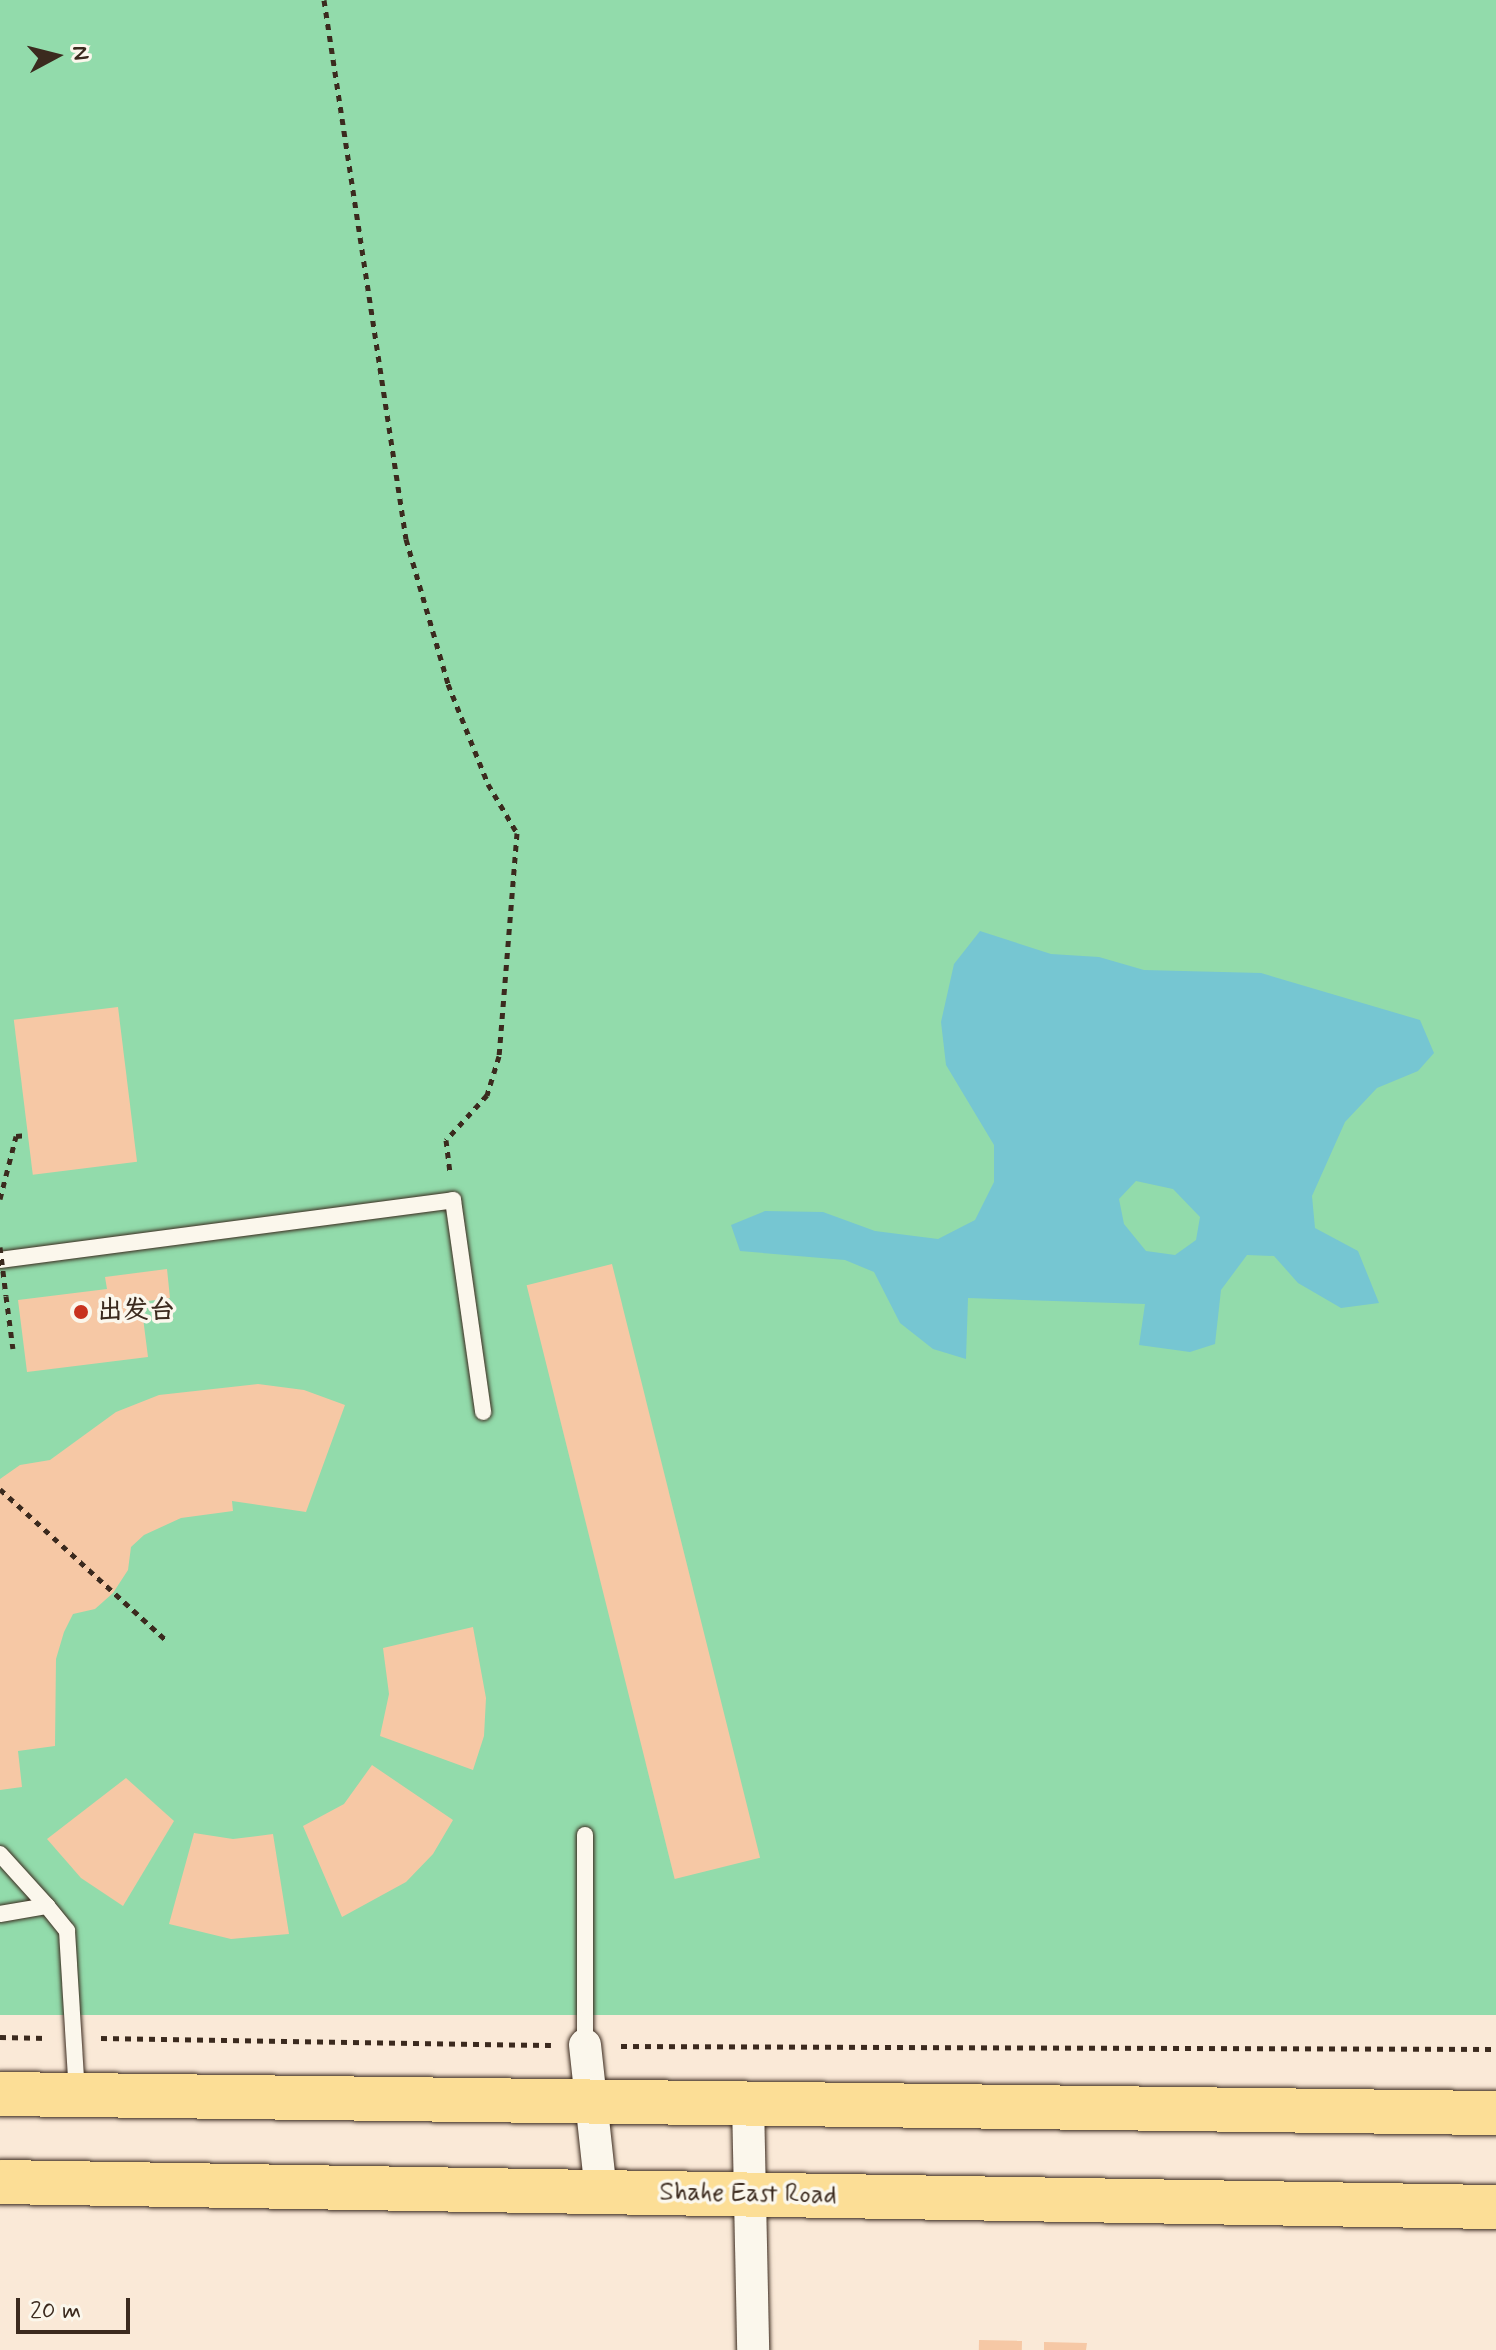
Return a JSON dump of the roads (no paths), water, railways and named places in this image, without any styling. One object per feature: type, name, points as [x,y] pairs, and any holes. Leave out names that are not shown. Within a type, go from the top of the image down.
[{"type":"main road","points":[[0,2094],[590,2099],[1496,2113]]},
{"type":"main road","name":"Shahe East Road","points":[[0,2182],[1496,2207]]},
{"type":"street","points":[[585,2045],[601,2193]]},
{"type":"street","points":[[748,2102],[753,2350]]},
{"type":"lane","points":[[0,1260],[453,1200],[483,1412]]},
{"type":"lane","points":[[585,1835],[585,2045]]},
{"type":"lane","points":[[0,1854],[67,1931],[77,2095]]},
{"type":"lane","points":[[0,1914],[47,1906]]},
{"type":"water","points":[[980,931],[1051,954],[1099,957],[1144,970],[1261,973],[1420,1020],[1434,1053],[1418,1071],[1377,1088],[1345,1122],[1312,1196],[1315,1228],[1358,1251],[1379,1303],[1341,1308],[1298,1283],[1274,1256],[1247,1255],[1221,1290],[1215,1344],[1190,1352],[1139,1345],[1145,1304],[968,1298],[966,1359],[933,1349],[900,1323],[874,1272],[845,1260],[740,1251],[731,1225],[765,1211],[823,1212],[875,1231],[938,1239],[975,1220],[994,1182],[994,1145],[946,1065],[941,1022],[954,964]],"holes":[[[1136,1181],[1173,1189],[1200,1217],[1196,1240],[1175,1255],[1146,1251],[1124,1224],[1119,1199]]]},
{"type":"place","name":"出发台","points":[[81,1312]]}]
